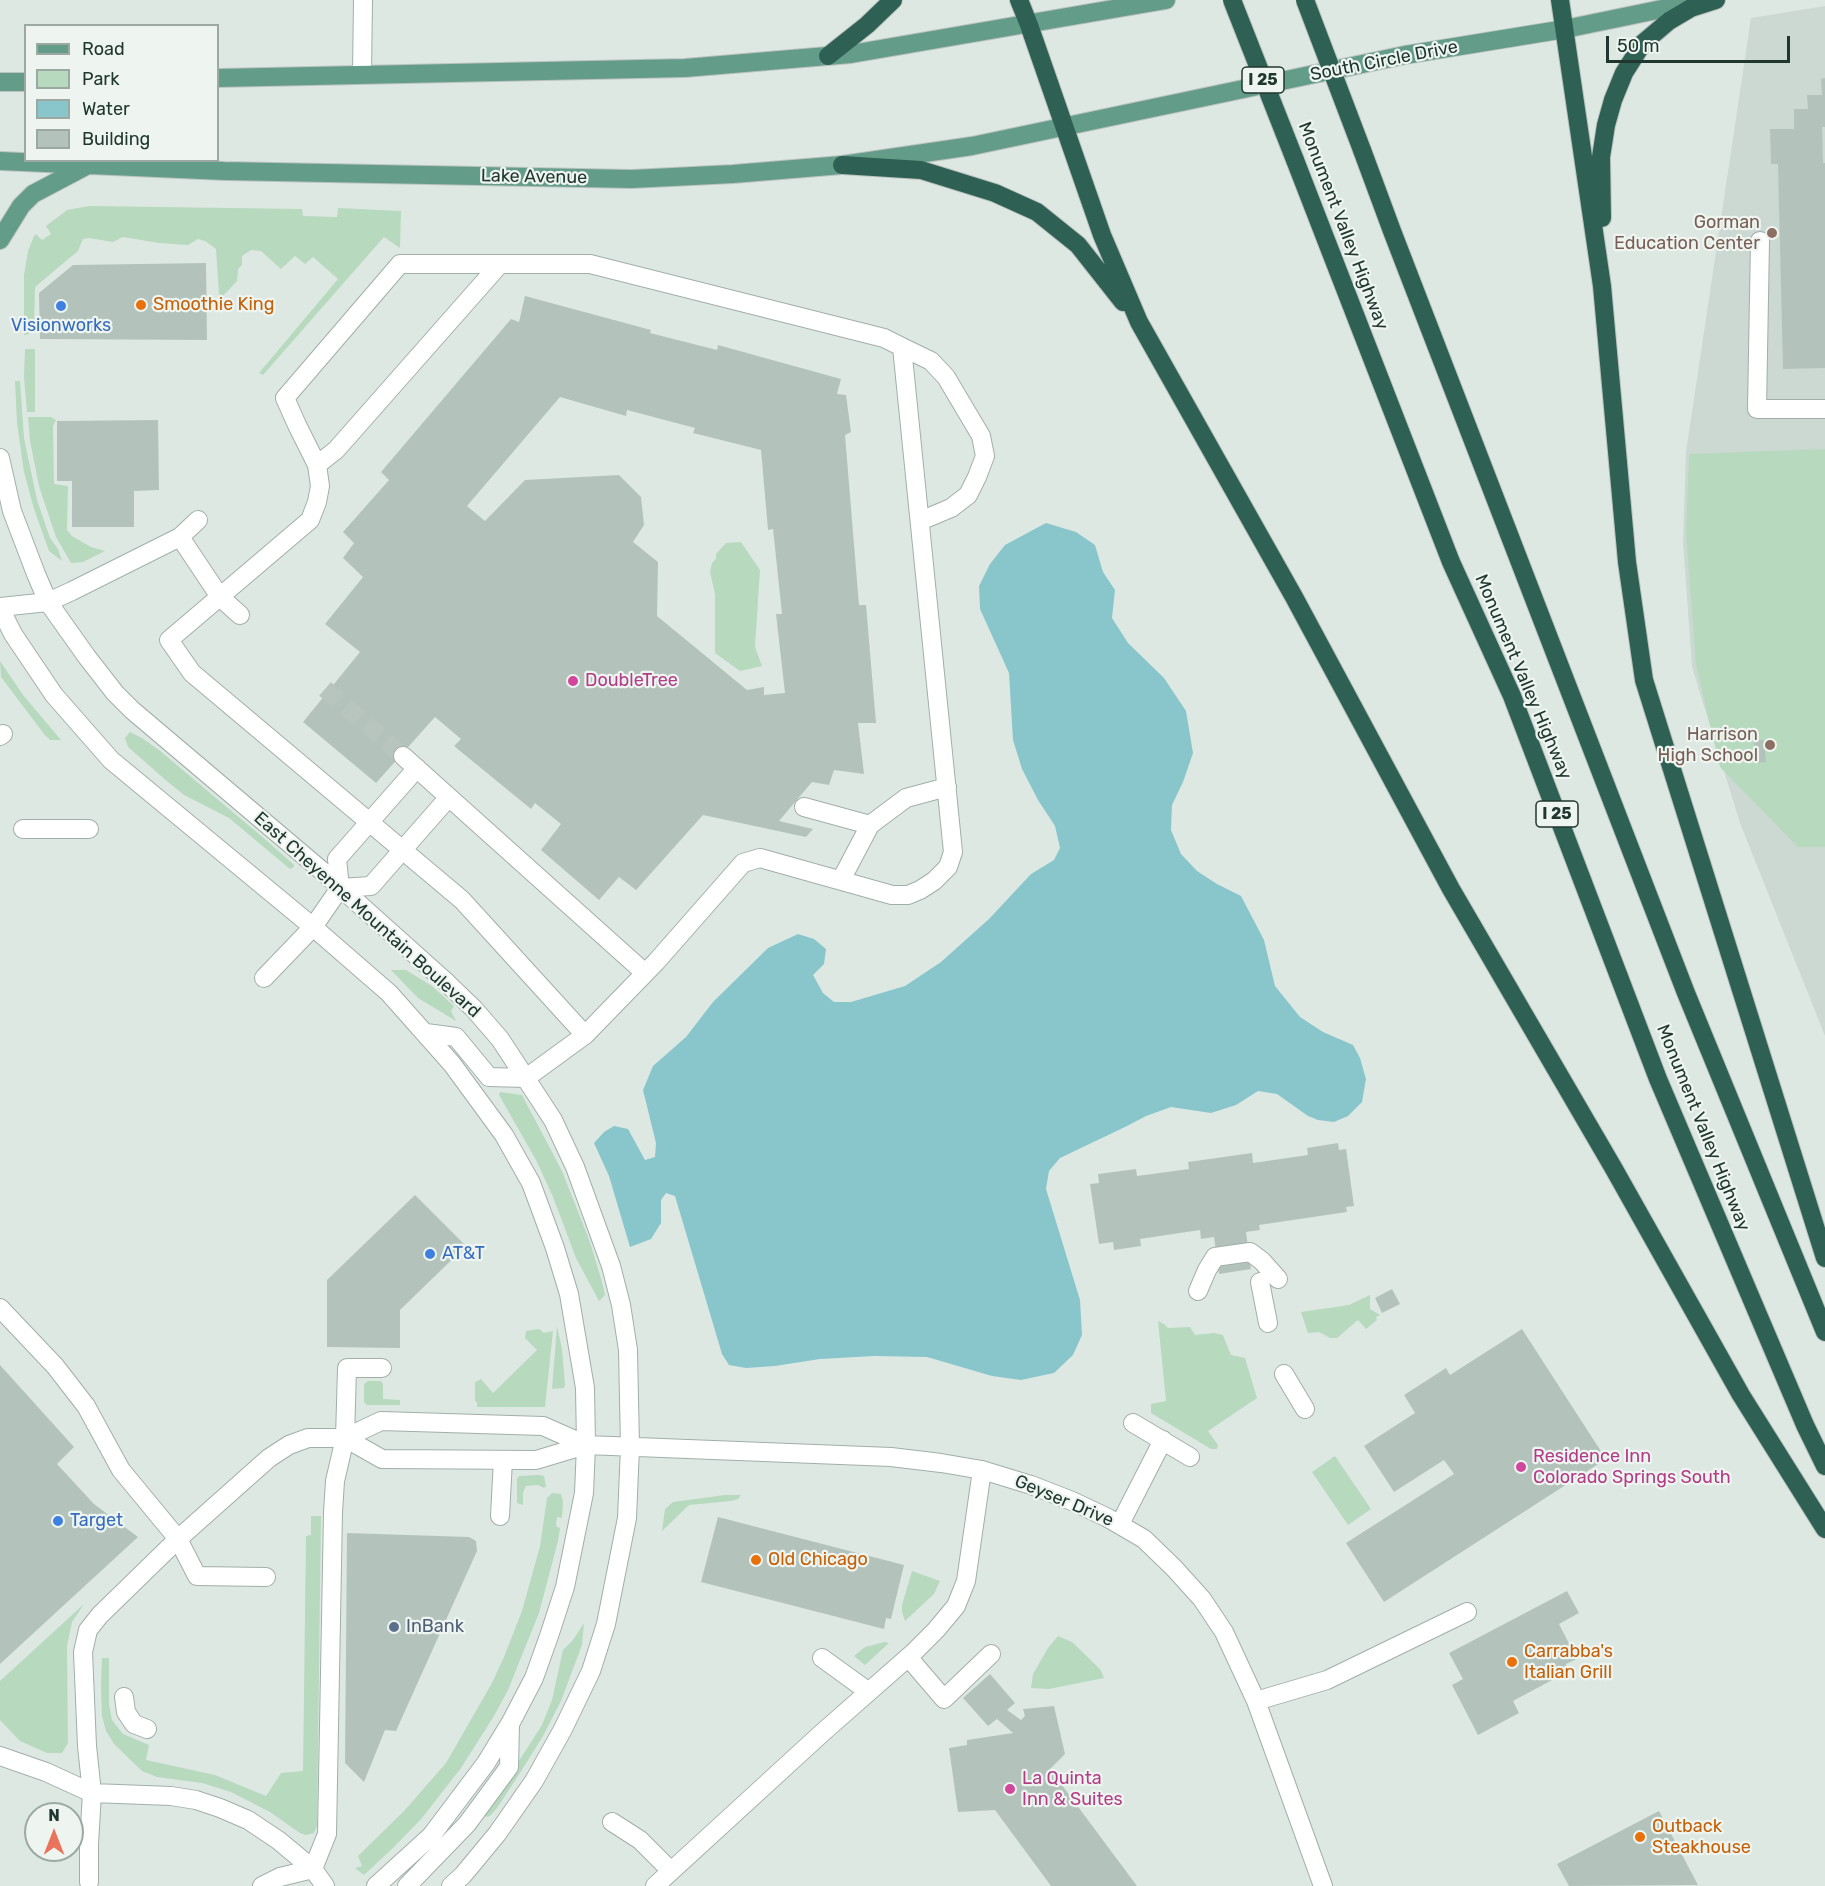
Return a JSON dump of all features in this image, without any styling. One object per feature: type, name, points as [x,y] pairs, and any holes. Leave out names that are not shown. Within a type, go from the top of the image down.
[{"type":"highway","points":[[828,56],[867,25],[893,0]]},
{"type":"highway","points":[[1019,0],[1102,235],[1139,322],[1294,597],[1451,889],[1614,1169],[1741,1395],[1825,1528]]},
{"type":"highway","name":"Monument Valley Highway","points":[[1232,0],[1451,562],[1512,696],[1658,1078],[1800,1414],[1825,1466]]},
{"type":"highway","name":"Monument Valley Highway","points":[[1305,0],[1400,253],[1686,993],[1825,1332]]},
{"type":"highway","points":[[1560,0],[1602,286],[1627,562],[1644,681],[1825,1258]]},
{"type":"highway","points":[[1602,286],[1601,157],[1613,100],[1624,73],[1643,43],[1669,21],[1690,8],[1716,0]]},
{"type":"highway","points":[[842,165],[921,170],[996,193],[1037,212],[1078,245],[1139,322]]},
{"type":"main road","points":[[219,78],[685,68],[861,52],[1166,0]]},
{"type":"main road","name":"South Circle Drive","points":[[1065,127],[1406,56],[1565,29],[1703,0]]},
{"type":"main road","points":[[0,82],[24,82]]},
{"type":"main road","name":"Lake Avenue","points":[[45,162],[225,171],[632,179],[842,165],[972,146],[1065,127]]},
{"type":"main road","name":"Lake Avenue","points":[[0,160],[24,161]]},
{"type":"main road","points":[[0,240],[21,206],[33,194],[90,164]]},
{"type":"street","points":[[362,74],[363,0]]},
{"type":"street","points":[[1760,241],[1757,409],[1825,409]]},
{"type":"street","points":[[585,1035],[462,900],[192,674],[169,640],[310,520],[320,486],[316,465],[285,398],[400,264],[590,264],[884,338],[931,361],[946,377],[981,436],[985,456],[978,477],[968,495],[951,508],[920,521]]},
{"type":"street","points":[[316,465],[336,450],[500,264]]},
{"type":"street","points":[[426,1033],[456,1037],[489,1077],[526,1078],[585,1035],[645,973],[743,863],[760,858],[892,895],[908,895],[920,890],[934,881],[948,867],[953,852],[903,347]]},
{"type":"street","name":"East Cheyenne Mountain Boulevard","points":[[0,458],[12,512],[48,602],[87,657],[115,693],[132,710],[446,982],[500,1039],[553,1120],[575,1167],[611,1266],[621,1305],[628,1350],[630,1447],[627,1518],[606,1624],[591,1671],[563,1729],[534,1781],[497,1834],[452,1886]]},
{"type":"street","points":[[198,520],[180,537],[48,602],[0,607],[13,634],[54,695],[111,760],[389,993],[426,1033],[479,1099],[504,1135],[531,1183],[569,1294],[584,1382],[586,1445],[584,1493],[565,1587],[534,1678],[486,1763],[431,1836],[376,1886]]},
{"type":"street","points":[[180,537],[220,597],[240,615]]},
{"type":"street","points":[[264,978],[313,927],[340,888],[337,859],[369,823],[410,762],[645,973]]},
{"type":"street","points":[[841,880],[870,825],[906,798],[947,787]]},
{"type":"street","points":[[340,888],[371,886],[449,797]]},
{"type":"street","points":[[804,807],[870,825]]},
{"type":"street","points":[[23,829],[89,829]]},
{"type":"street","points":[[1198,1291],[1215,1257],[1250,1252],[1262,1262],[1269,1280],[1268,1323]]},
{"type":"street","points":[[0,1308],[65,1379],[86,1406],[121,1470],[178,1539],[197,1576],[266,1577]]},
{"type":"street","points":[[313,1869],[327,1834],[334,1481],[345,1438],[347,1368],[381,1368]]},
{"type":"street","points":[[1284,1374],[1305,1409]]},
{"type":"street","points":[[89,1882],[92,1793],[87,1746],[83,1652],[88,1630],[100,1615],[178,1539],[269,1458],[290,1445],[309,1438],[345,1438],[381,1421],[543,1426],[586,1445]]},
{"type":"street","points":[[1133,1423],[1191,1457]]},
{"type":"street","points":[[345,1438],[382,1459],[536,1461],[586,1445]]},
{"type":"street","points":[[1120,1524],[1163,1440]]},
{"type":"street","name":"Geyser Drive","points":[[586,1445],[891,1457],[941,1462],[982,1470],[1031,1485],[1072,1501],[1120,1524],[1144,1539],[1174,1568],[1202,1599],[1224,1632],[1256,1701],[1323,1886]]},
{"type":"street","points":[[500,1516],[503,1460]]},
{"type":"street","points":[[656,1886],[822,1733],[908,1658],[956,1606],[966,1581],[982,1470]]},
{"type":"street","points":[[1256,1701],[1327,1680],[1467,1612]]},
{"type":"street","points":[[908,1658],[944,1699],[991,1654]]},
{"type":"street","points":[[822,1658],[869,1692]]},
{"type":"street","points":[[124,1697],[126,1712],[134,1724],[147,1729]]},
{"type":"street","points":[[407,1886],[467,1824],[509,1767],[511,1722]]},
{"type":"street","points":[[0,1756],[46,1772],[92,1793],[171,1796],[196,1800],[220,1808],[248,1820],[278,1840],[313,1869],[325,1886]]},
{"type":"street","points":[[612,1821],[640,1840],[671,1871]]},
{"type":"street","points":[[262,1886],[280,1877],[313,1869]]},
{"type":"shaded area","points":[[1825,6],[1825,1036],[1740,823],[1692,667],[1683,542],[1686,452],[1751,18]]},
{"type":"green space","points":[[89,206],[302,209],[303,216],[337,217],[338,208],[401,211],[400,248],[384,237],[263,375],[259,373],[338,279],[313,257],[305,264],[295,256],[281,269],[261,251],[251,250],[242,256],[237,281],[221,298],[216,249],[205,241],[198,239],[188,245],[123,237],[113,242],[83,239],[78,251],[35,287],[34,330],[30,329],[29,334],[24,335],[24,275],[28,251],[34,236],[36,234],[42,240],[51,234],[46,226],[67,210]]},
{"type":"green space","points":[[25,349],[35,349],[35,412],[27,412],[24,377]]},
{"type":"green space","points":[[15,381],[20,381],[24,438],[37,500],[50,538],[58,549],[62,561],[49,551],[24,472],[17,423]]},
{"type":"green space","points":[[28,417],[51,417],[56,420],[53,426],[54,484],[68,486],[67,530],[72,536],[91,547],[105,551],[83,562],[71,563],[56,537],[39,486],[30,441]]},
{"type":"green space","name":"Harrison High School","points":[[1825,449],[1825,847],[1798,847],[1720,767],[1696,665],[1686,533],[1689,454]]},
{"type":"green space","points":[[741,542],[760,570],[755,647],[762,666],[740,671],[715,653],[715,594],[710,572],[716,554],[726,543]]},
{"type":"green space","points":[[0,661],[23,695],[61,740],[50,740],[44,734],[1,677]]},
{"type":"green space","points":[[130,732],[159,750],[266,840],[294,867],[290,869],[229,818],[184,795],[168,782],[128,747],[125,738]]},
{"type":"green space","points":[[391,970],[406,970],[432,986],[454,1006],[451,1011],[456,1021],[418,998]]},
{"type":"green space","points":[[500,1092],[522,1095],[562,1171],[590,1242],[602,1282],[605,1295],[599,1301],[576,1258],[536,1160],[499,1095]]},
{"type":"green space","points":[[1370,1295],[1370,1309],[1380,1315],[1366,1329],[1358,1320],[1337,1338],[1330,1338],[1319,1332],[1308,1333],[1301,1312],[1349,1305]]},
{"type":"green space","points":[[1158,1321],[1168,1328],[1190,1327],[1195,1335],[1214,1333],[1223,1335],[1231,1355],[1245,1358],[1257,1398],[1208,1431],[1218,1445],[1217,1449],[1211,1449],[1151,1413],[1151,1404],[1166,1401]]},
{"type":"green space","points":[[557,1326],[562,1349],[565,1385],[564,1388],[552,1389]]},
{"type":"green space","points":[[539,1329],[544,1333],[553,1331],[545,1407],[477,1407],[475,1382],[481,1379],[493,1393],[537,1350],[525,1338],[526,1331]]},
{"type":"green space","points":[[368,1381],[381,1381],[383,1399],[400,1400],[400,1405],[367,1405],[364,1402],[364,1384]]},
{"type":"green space","points":[[1335,1456],[1371,1509],[1348,1525],[1312,1472]]},
{"type":"green space","points":[[519,1476],[544,1476],[546,1486],[544,1488],[538,1485],[526,1486],[523,1493],[523,1505],[517,1503]]},
{"type":"green space","points":[[552,1493],[561,1494],[563,1502],[562,1518],[557,1517],[556,1526],[560,1528],[558,1541],[539,1613],[508,1690],[461,1768],[422,1818],[364,1875],[355,1868],[362,1866],[358,1856],[404,1811],[446,1763],[492,1683],[522,1611],[540,1546],[547,1498]]},
{"type":"green space","points":[[741,1495],[738,1499],[731,1501],[689,1505],[662,1531],[665,1509],[673,1502]]},
{"type":"green space","points":[[311,1516],[321,1516],[317,1826],[314,1833],[306,1835],[270,1812],[231,1792],[202,1783],[157,1777],[142,1771],[114,1744],[106,1731],[102,1716],[101,1687],[102,1658],[109,1658],[109,1704],[112,1720],[123,1734],[149,1745],[146,1760],[215,1775],[266,1796],[281,1773],[303,1771],[306,1536],[311,1535]]},
{"type":"green space","points":[[912,1571],[940,1581],[934,1594],[905,1621],[902,1605]]},
{"type":"green space","points":[[84,1604],[72,1622],[67,1646],[68,1743],[62,1753],[47,1753],[20,1741],[0,1720],[0,1681]]},
{"type":"green space","points":[[584,1623],[582,1645],[561,1701],[520,1773],[497,1808],[486,1817],[488,1809],[542,1725],[552,1700],[563,1650]]},
{"type":"green space","points":[[1058,1636],[1072,1642],[1100,1669],[1104,1678],[1049,1689],[1031,1688],[1033,1674]]},
{"type":"green space","points":[[889,1643],[865,1665],[854,1656],[865,1647]]},
{"type":"water","points":[[1046,523],[1076,532],[1095,545],[1103,572],[1115,590],[1112,618],[1128,643],[1164,678],[1186,711],[1193,753],[1172,805],[1171,830],[1181,854],[1197,871],[1241,896],[1264,940],[1275,986],[1300,1017],[1323,1032],[1353,1045],[1360,1058],[1366,1079],[1362,1102],[1348,1116],[1334,1122],[1308,1116],[1277,1094],[1258,1091],[1236,1105],[1211,1113],[1171,1107],[1146,1116],[1060,1158],[1049,1171],[1046,1189],[1080,1300],[1082,1335],[1073,1355],[1054,1373],[1021,1380],[992,1376],[927,1357],[874,1356],[820,1359],[746,1368],[729,1365],[722,1354],[675,1196],[666,1193],[661,1200],[661,1223],[651,1239],[630,1247],[609,1176],[594,1143],[604,1132],[614,1126],[628,1129],[645,1160],[655,1157],[656,1143],[643,1090],[653,1066],[686,1037],[713,1002],[768,948],[798,934],[814,939],[826,949],[824,964],[813,975],[823,993],[834,1002],[851,1002],[905,986],[941,962],[989,919],[1031,874],[1054,860],[1060,848],[1055,826],[1022,769],[1013,740],[1009,673],[980,609],[979,586],[990,564],[1005,545]]},
{"type":"building","points":[[1825,78],[1825,127],[1822,127],[1823,163],[1825,163],[1825,368],[1783,369],[1778,164],[1771,164],[1770,129],[1794,129],[1794,109],[1808,109],[1807,95],[1822,95],[1821,79]]},
{"type":"building","points":[[206,263],[207,340],[40,339],[39,293],[73,265]]},
{"type":"building","points":[[525,296],[651,330],[650,333],[717,350],[718,345],[841,379],[837,394],[846,395],[851,432],[845,435],[859,605],[866,605],[876,723],[858,723],[864,774],[834,770],[829,785],[812,782],[779,821],[813,829],[806,837],[703,815],[636,890],[619,877],[599,900],[541,850],[561,824],[535,803],[531,809],[454,746],[461,739],[435,717],[376,783],[303,722],[360,652],[325,624],[363,577],[343,558],[354,543],[343,532],[389,480],[381,472],[511,319],[519,322]],"holes":[[[560,397],[626,416],[627,410],[695,428],[693,433],[761,450],[768,530],[773,529],[782,614],[776,614],[785,693],[764,695],[764,687],[747,690],[657,616],[658,562],[633,542],[644,525],[641,497],[619,475],[525,480],[485,521],[467,506]]]},
{"type":"building","points":[[158,420],[159,490],[134,491],[134,527],[72,527],[72,481],[57,481],[57,421]]},
{"type":"building","points":[[1754,740],[1764,740],[1766,762],[1756,763]]},
{"type":"building","points":[[1338,1143],[1339,1150],[1346,1149],[1354,1206],[1346,1207],[1347,1212],[1259,1225],[1260,1230],[1246,1232],[1251,1269],[1219,1274],[1214,1237],[1201,1239],[1200,1230],[1140,1239],[1141,1246],[1114,1250],[1113,1242],[1099,1244],[1090,1184],[1099,1183],[1098,1174],[1136,1169],[1137,1176],[1189,1169],[1188,1162],[1252,1153],[1253,1163],[1308,1155],[1307,1148]]},
{"type":"building","points":[[415,1195],[466,1246],[400,1310],[400,1348],[327,1347],[327,1280]]},
{"type":"building","points":[[1392,1289],[1400,1304],[1382,1313],[1375,1298]]},
{"type":"building","name":"Residence Inn Colorado Springs South","points":[[1522,1329],[1606,1459],[1384,1602],[1346,1543],[1454,1474],[1444,1460],[1394,1492],[1364,1446],[1415,1413],[1404,1395],[1446,1368],[1450,1375]]},
{"type":"building","name":"Target","points":[[0,1365],[74,1447],[57,1464],[94,1504],[138,1537],[0,1664]]},
{"type":"building","points":[[718,1517],[904,1565],[891,1619],[886,1618],[884,1629],[701,1582]]},
{"type":"building","points":[[347,1533],[469,1537],[476,1541],[477,1551],[396,1731],[385,1730],[364,1782],[345,1763]]},
{"type":"building","name":"Carrabba's Italian Grill","points":[[1567,1591],[1579,1613],[1559,1624],[1577,1659],[1566,1664],[1569,1671],[1513,1701],[1519,1713],[1478,1735],[1452,1685],[1463,1679],[1449,1653]]},
{"type":"building","name":"La Quinta Inn & Suites","points":[[990,1674],[1015,1703],[1007,1710],[1021,1720],[1025,1716],[1023,1709],[1054,1706],[1065,1754],[1050,1769],[1137,1886],[1051,1886],[995,1810],[958,1812],[949,1748],[967,1745],[967,1740],[1013,1733],[997,1719],[988,1726],[963,1698]]},
{"type":"building","name":"Outback Steakhouse","points":[[1659,1811],[1698,1885],[1569,1886],[1557,1864]]},
{"type":"tunnel","points":[[325,689],[403,756]]},
{"type":"place","name":"Gorman Education Center","points":[[1772,233]]},
{"type":"place","name":"Smoothie King","points":[[141,305]]},
{"type":"place","name":"Visionworks","points":[[61,306]]},
{"type":"place","name":"DoubleTree","points":[[573,681]]},
{"type":"place","name":"Harrison High School","points":[[1770,745]]},
{"type":"place","name":"AT&T","points":[[430,1254]]},
{"type":"place","name":"Residence Inn Colorado Springs South","points":[[1521,1467]]},
{"type":"place","name":"Target","points":[[58,1521]]},
{"type":"place","name":"Old Chicago","points":[[756,1560]]},
{"type":"place","name":"InBank","points":[[394,1627]]},
{"type":"place","name":"Carrabba's Italian Grill","points":[[1512,1662]]},
{"type":"place","name":"La Quinta Inn & Suites","points":[[1010,1789]]},
{"type":"place","name":"Outback Steakhouse","points":[[1640,1837]]}]
